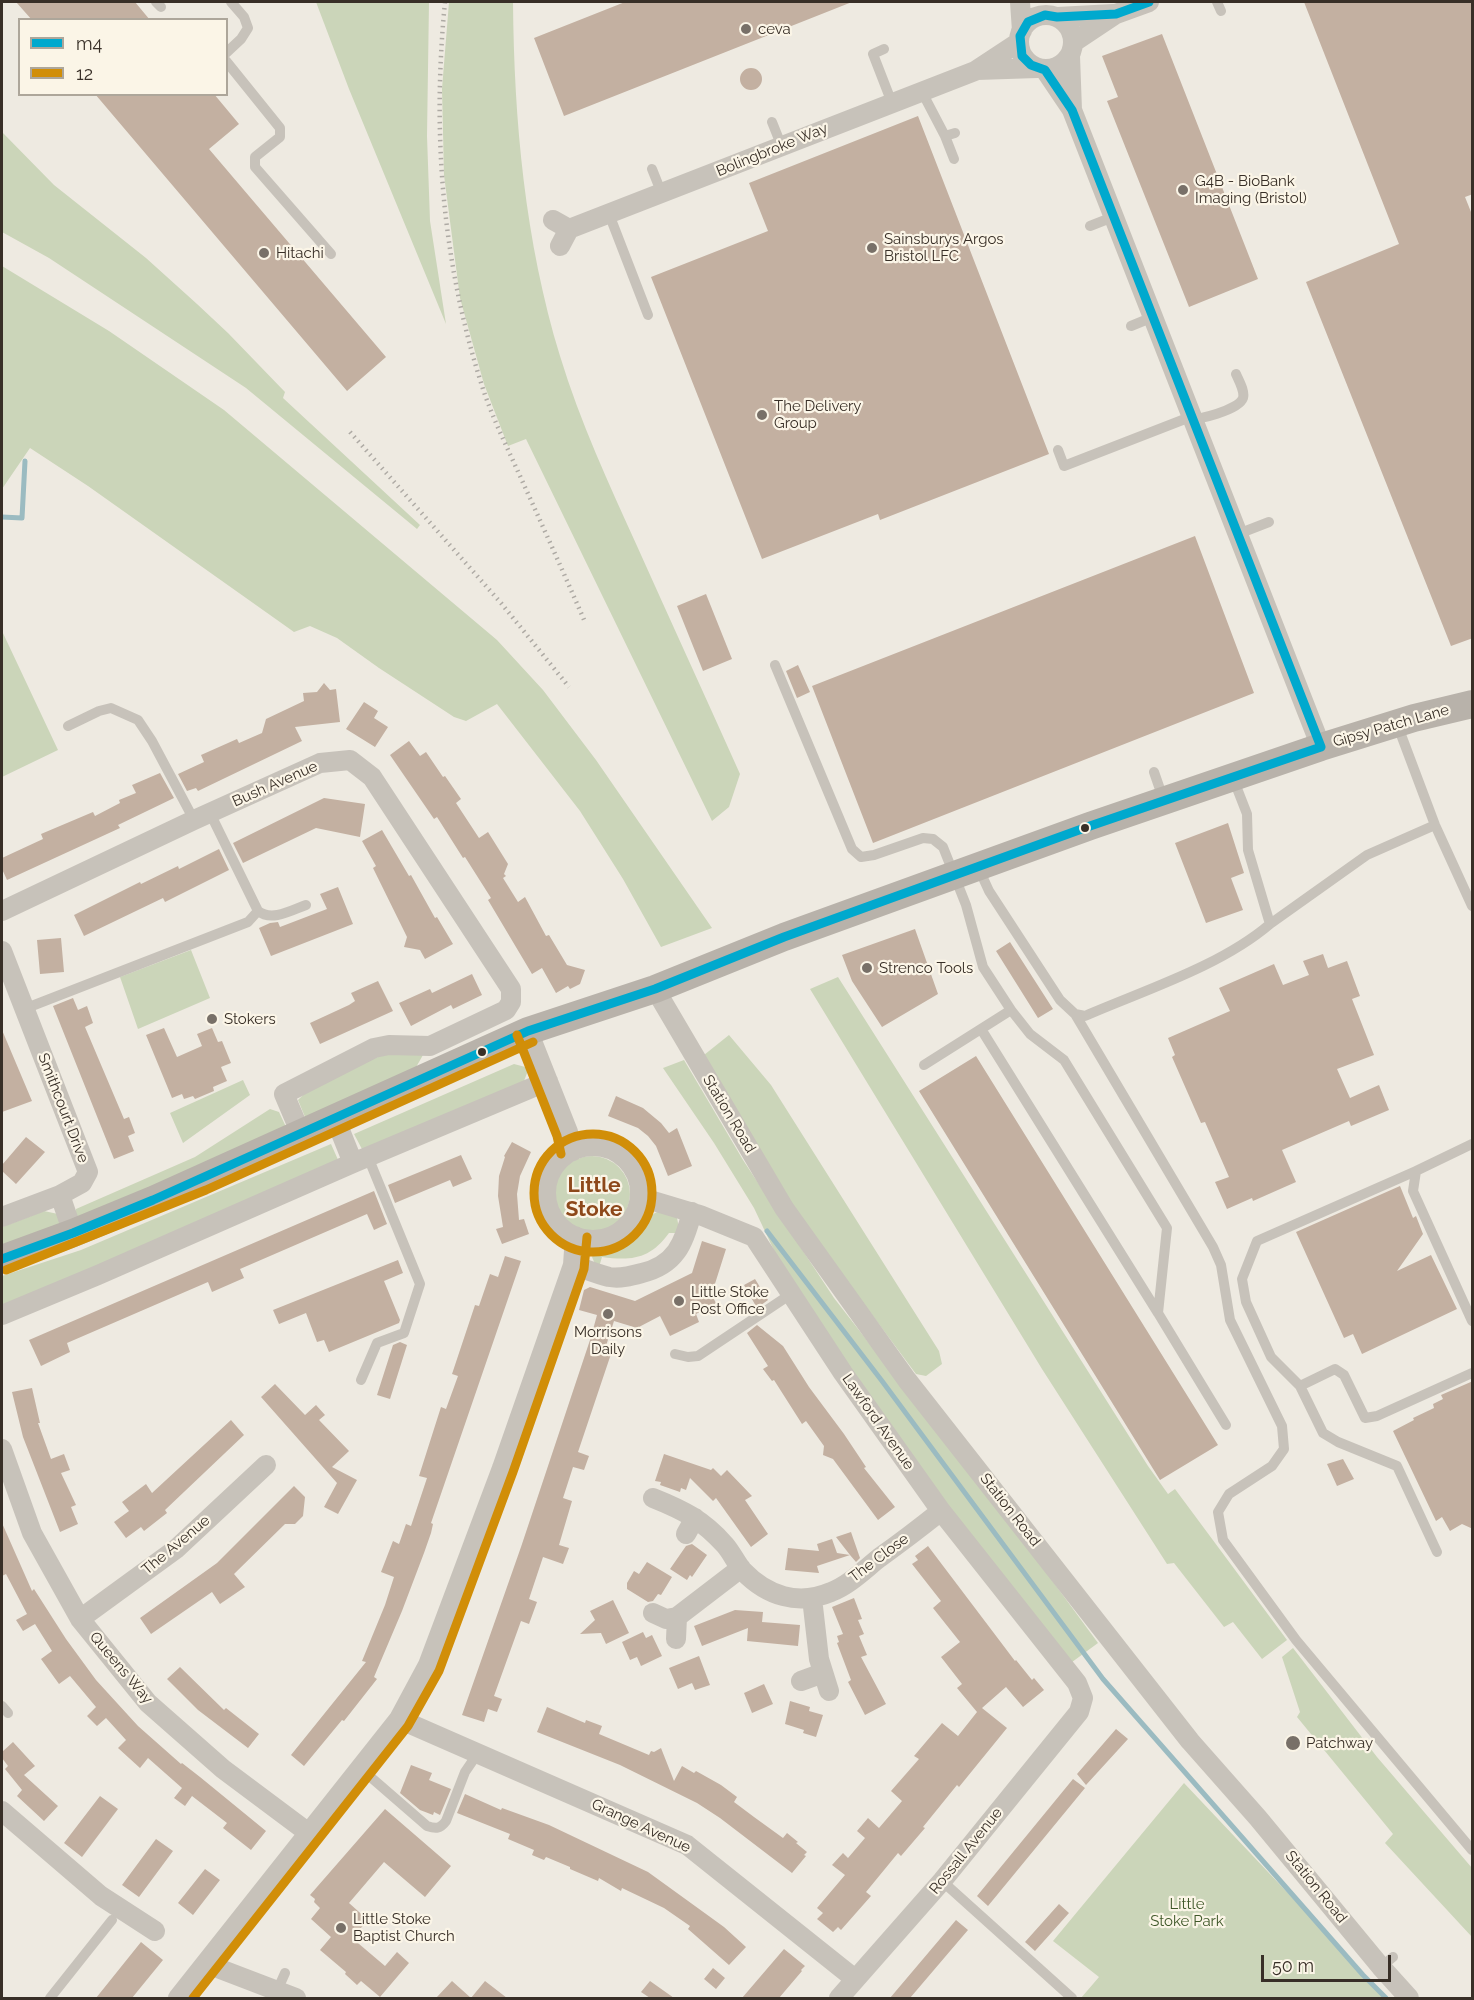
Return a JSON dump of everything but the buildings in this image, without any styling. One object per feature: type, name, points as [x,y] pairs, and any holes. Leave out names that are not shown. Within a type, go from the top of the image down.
[{"type":"main road","name":"Gipsy Patch Lane","points":[[2,1259],[153,1200],[528,1031],[655,989],[784,937],[1090,826],[1396,723],[1473,704]]},
{"type":"street","points":[[1020,2],[1022,56],[1041,69],[1072,110],[1321,747]]},
{"type":"street","points":[[1041,69],[1058,67],[1072,49],[1116,14],[1149,2]]},
{"type":"street","points":[[1020,37],[1028,22],[1048,11],[1116,14]]},
{"type":"street","points":[[1048,11],[1067,24],[1073,35],[1072,110]]},
{"type":"street","name":"Bolingbroke Way","points":[[561,232],[975,70],[1020,37]]},
{"type":"street","name":"Bolingbroke Way","points":[[975,70],[1041,69]]},
{"type":"street","name":"Bush Avenue","points":[[2,911],[320,763],[350,759],[372,777],[511,989],[511,1002],[506,1010],[430,1046],[389,1045],[375,1048],[284,1094],[301,1134]]},
{"type":"street","name":"Smithcourt Drive","points":[[2,951],[88,1172],[82,1183],[60,1195],[2,1216]]},
{"type":"street","name":"Station Road","points":[[655,989],[784,1208],[907,1380],[1190,1741],[1387,1962],[1409,1998]]},
{"type":"street","points":[[528,1031],[573,1150]]},
{"type":"street","points":[[2,1314],[98,1275],[360,1160],[548,1081]]},
{"type":"street","points":[[335,1118],[360,1160]]},
{"type":"street","points":[[586,1146],[600,1146],[614,1151],[626,1159],[639,1183],[640,1197],[629,1224],[604,1239],[589,1240],[575,1236],[562,1228],[552,1216],[547,1202],[546,1186],[551,1172],[560,1159],[573,1150],[586,1146]]},
{"type":"street","points":[[60,1195],[73,1233]]},
{"type":"street","name":"Lawford Avenue","points":[[640,1197],[692,1212],[754,1236],[843,1373],[941,1511],[1077,1683],[1083,1698]]},
{"type":"street","points":[[573,1265],[611,1277],[629,1277],[651,1271],[668,1262],[678,1250],[687,1231],[692,1212]]},
{"type":"street","points":[[178,1998],[399,1719],[433,1654],[502,1468],[573,1265],[575,1236]]},
{"type":"street","name":"Queens Way","points":[[2,1449],[32,1533],[80,1619],[148,1703],[223,1769],[310,1834]]},
{"type":"street","name":"The Avenue","points":[[80,1619],[176,1549],[266,1465]]},
{"type":"street","name":"The Close","points":[[653,1498],[683,1510],[691,1526],[705,1525],[726,1547],[741,1568],[765,1589],[781,1597],[812,1598],[831,1592],[850,1581],[941,1511]]},
{"type":"street","points":[[652,1613],[666,1619],[678,1617],[741,1568]]},
{"type":"street","points":[[801,1681],[826,1682],[819,1659],[812,1598]]},
{"type":"street","points":[[676,1639],[678,1617]]},
{"type":"street","name":"Rossall Avenue","points":[[839,1998],[942,1881],[1079,1712],[1083,1698]]},
{"type":"street","name":"Grange Avenue","points":[[399,1719],[687,1845],[855,1979]]},
{"type":"street","points":[[2,1811],[101,1896],[155,1931]]},
{"type":"street","points":[[207,1964],[281,1982],[296,1998]]},
{"type":"lane","points":[[228,51],[241,39],[248,28],[244,17],[231,2]]},
{"type":"lane","points":[[885,49],[873,54],[892,103]]},
{"type":"lane","points":[[228,63],[280,128],[280,137],[255,157],[255,167],[331,254]]},
{"type":"lane","points":[[922,92],[950,134],[954,159]]},
{"type":"lane","points":[[772,122],[782,147]]},
{"type":"lane","points":[[652,169],[662,194]]},
{"type":"lane","points":[[609,214],[648,315]]},
{"type":"lane","points":[[1090,226],[1113,217]]},
{"type":"lane","points":[[1131,326],[1154,317]]},
{"type":"lane","points":[[1058,450],[1064,466],[1185,419],[1194,420],[1237,405],[1242,399],[1243,392],[1236,374]]},
{"type":"lane","points":[[1238,534],[1269,522]]},
{"type":"lane","points":[[775,665],[852,849],[861,857],[874,855],[923,838],[933,839],[989,891],[1060,1000],[1075,1014],[1213,1247],[1221,1265],[1230,1320],[1282,1426],[1284,1449],[1272,1466],[1229,1494],[1218,1512],[1223,1540],[1296,1640],[1473,1850]]},
{"type":"lane","points":[[68,726],[99,711],[111,708],[138,720],[202,816],[258,911],[263,915],[272,916],[306,905]]},
{"type":"lane","points":[[1396,723],[1435,825],[1473,906]]},
{"type":"lane","points":[[1154,772],[1164,802]]},
{"type":"lane","points":[[1233,778],[1246,814],[1248,850],[1270,924]]},
{"type":"lane","points":[[1075,1014],[1085,1016],[1219,959],[1255,937],[1367,855],[1435,825]]},
{"type":"lane","points":[[966,871],[966,905],[983,967],[1030,1034],[1064,1060],[1167,1228],[1158,1313]]},
{"type":"lane","points":[[24,1009],[248,922],[258,911]]},
{"type":"lane","points":[[924,1065],[1011,1010]]},
{"type":"lane","points":[[981,1029],[1226,1425]]},
{"type":"lane","points":[[1437,1552],[1397,1466],[1338,1442],[1323,1433],[1300,1386],[1271,1357],[1246,1302],[1242,1279],[1257,1241],[1473,1144]]},
{"type":"lane","points":[[360,1160],[420,1284],[404,1333],[377,1343],[361,1380]]},
{"type":"lane","points":[[1416,1171],[1413,1191],[1467,1299],[1473,1321]]},
{"type":"lane","points":[[675,1354],[688,1357],[698,1356],[791,1294]]},
{"type":"lane","points":[[1300,1386],[1335,1369],[1344,1375],[1365,1418],[1377,1416],[1473,1373]]},
{"type":"lane","points":[[360,1767],[427,1826],[436,1829],[446,1821],[465,1772],[478,1753]]},
{"type":"lane","points":[[942,1881],[1072,1998]]},
{"type":"lane","points":[[50,1998],[112,1920]]},
{"type":"green space","points":[[316,2],[429,2],[427,136],[430,221],[446,324],[349,89]]},
{"type":"green space","points":[[449,2],[513,2],[519,136],[530,225],[548,313],[568,381],[595,452],[740,774],[729,807],[712,821],[526,439],[508,446],[484,384],[460,298],[444,175],[442,89]]},
{"type":"green space","points":[[2,132],[54,185],[146,258],[228,333],[285,392],[283,398],[420,525],[417,529],[246,388],[49,258],[2,232]]},
{"type":"green space","points":[[2,266],[109,331],[224,410],[497,640],[543,690],[596,760],[712,928],[661,947],[623,879],[580,811],[497,704],[466,721],[454,717],[337,638],[310,626],[294,632],[88,486],[30,448],[2,489]]},
{"type":"green space","points":[[2,631],[58,750],[2,777]]},
{"type":"green space","points":[[191,950],[210,998],[138,1029],[120,977]]},
{"type":"green space","points":[[838,977],[1148,1466],[1168,1494],[1175,1489],[1287,1640],[1262,1659],[1233,1622],[1224,1627],[1174,1563],[1167,1564],[1042,1369],[810,989]]},
{"type":"green space","points":[[729,1035],[771,1085],[939,1351],[942,1364],[926,1376],[916,1374],[823,1249],[783,1190],[704,1055]]},
{"type":"green space","points":[[382,1055],[423,1055],[415,1069],[305,1117],[298,1100],[311,1087]]},
{"type":"green space","points":[[684,1060],[743,1160],[834,1298],[1029,1549],[1098,1643],[1068,1665],[844,1368],[779,1261],[754,1208],[714,1143],[663,1068]]},
{"type":"green space","points":[[514,1064],[529,1068],[524,1081],[363,1151],[354,1134]]},
{"type":"green space","points":[[243,1080],[250,1095],[183,1143],[170,1113]]},
{"type":"green space","points":[[270,1109],[279,1112],[286,1127],[76,1220],[76,1209],[195,1157]]},
{"type":"green space","points":[[331,1144],[339,1162],[2,1309],[2,1276],[81,1250]]},
{"type":"green space","points":[[592,1156],[607,1159],[619,1167],[627,1179],[630,1194],[627,1209],[619,1221],[607,1229],[592,1232],[577,1229],[565,1221],[557,1209],[554,1194],[557,1179],[565,1167],[577,1159]]},
{"type":"green space","points":[[44,1211],[58,1214],[62,1224],[2,1253],[2,1227]]},
{"type":"green space","points":[[659,1211],[677,1218],[680,1233],[669,1233],[655,1248],[640,1256],[622,1259],[602,1257],[599,1267],[595,1264],[592,1257],[595,1252],[627,1241],[650,1216]]},
{"type":"green space","points":[[1293,1648],[1377,1757],[1472,1868],[1472,1937],[1385,1843],[1393,1834],[1297,1717],[1300,1712],[1282,1657]]},
{"type":"green space","name":"Little Stoke Park","points":[[1184,1783],[1387,1998],[1081,1998],[1099,1977],[1053,1941]]},
{"type":"waterway","points":[[2,517],[22,518],[25,461]]},
{"type":"waterway","points":[[767,1231],[882,1381],[1103,1679],[1363,1975],[1386,1998]]},
{"type":"railway","points":[[445,2],[441,51],[440,149],[450,246],[458,294],[469,342],[487,401],[585,622]]},
{"type":"railway","points":[[350,432],[501,603],[569,687]]},
{"type":"transit line","name":"m4","points":[[1149,2],[1116,14],[1057,17],[1045,15],[1028,22],[1020,36],[1022,56],[1031,65],[1045,70],[1072,110],[1321,747]]},
{"type":"transit line","name":"m4","points":[[2,1259],[153,1200],[528,1031],[655,989],[784,937],[1090,826],[1321,747]]},
{"type":"transit line","name":"12","points":[[517,1035],[557,1136],[561,1154]]},
{"type":"transit line","name":"12","points":[[6,1270],[206,1190],[533,1042]]},
{"type":"transit line","name":"12","points":[[593,1134],[626,1144],[642,1160],[652,1193],[642,1226],[626,1242],[593,1252],[560,1242],[544,1226],[534,1193],[544,1160],[560,1144],[593,1134]]},
{"type":"transit line","name":"12","points":[[193,1998],[408,1726],[439,1671],[513,1472],[584,1269],[587,1237]]},
{"type":"place","name":"ceva","points":[[746,29]]},
{"type":"place","name":"G4B - BioBank Imaging (Bristol)","points":[[1183,190]]},
{"type":"place","name":"Sainsburys Argos Bristol LFC","points":[[872,248]]},
{"type":"place","name":"Hitachi","points":[[264,253]]},
{"type":"place","name":"The Delivery Group","points":[[762,415]]},
{"type":"place","name":"Strenco Tools","points":[[867,968]]},
{"type":"place","name":"Stokers","points":[[212,1019]]},
{"type":"place","name":"Little Stoke Post Office","points":[[679,1301]]},
{"type":"place","name":"Morrisons Daily","points":[[608,1314]]},
{"type":"place","name":"Patchway","points":[[1293,1743]]},
{"type":"place","name":"Little Stoke Baptist Church","points":[[341,1928]]},
{"type":"district","name":"Little Stoke","points":[[594,1198]]}]
